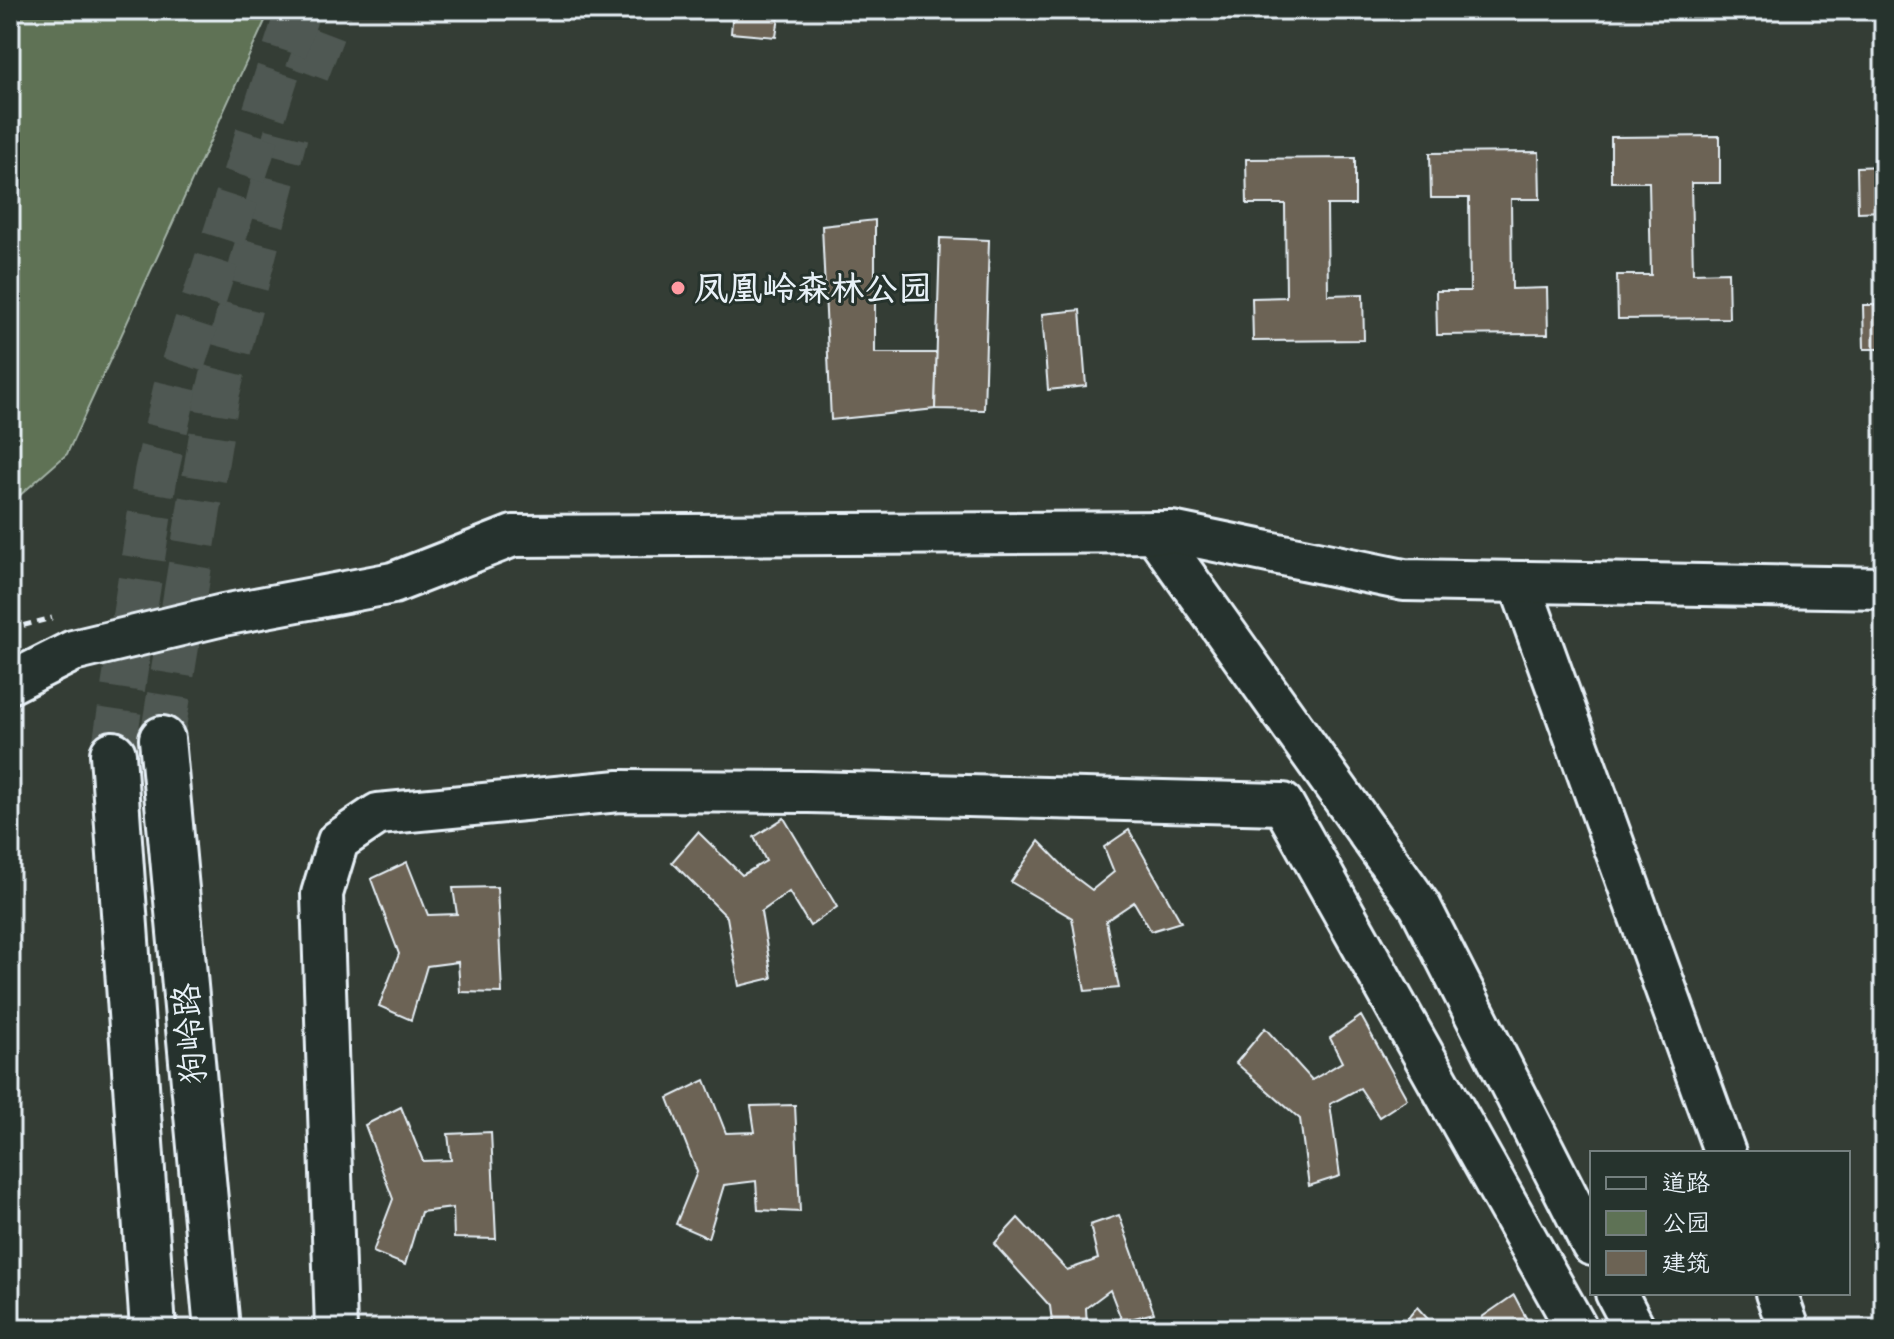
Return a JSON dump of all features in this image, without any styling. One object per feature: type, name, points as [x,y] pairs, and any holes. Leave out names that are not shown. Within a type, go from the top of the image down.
[{"type":"main road","name":"狗岭路","points":[[162,739],[217,1329]]},
{"type":"main road","name":"狗岭路","points":[[113,754],[153,1329]]},
{"type":"street","points":[[1154,532],[1420,906],[1590,1241]]},
{"type":"street","points":[[10,683],[73,651],[223,615],[393,583],[513,536],[1172,532],[1404,580],[1884,588]]},
{"type":"street","points":[[1519,582],[1724,1151]]},
{"type":"street","points":[[336,1329],[322,894],[338,841],[378,814],[619,791],[809,792],[1283,804],[1577,1329]]},
{"type":"street","points":[[1617,1295],[1635,1329]]},
{"type":"street","points":[[1777,1295],[1789,1329]]},
{"type":"green space","points":[[10,10],[270,10],[67,454],[10,504]]},
{"type":"building","points":[[733,10],[780,10],[776,37],[731,33]]},
{"type":"building","points":[[1720,136],[1720,183],[1691,183],[1693,273],[1728,272],[1729,318],[1618,319],[1617,275],[1651,275],[1649,182],[1611,182],[1611,137]]},
{"type":"building","points":[[1539,152],[1540,199],[1511,199],[1512,289],[1547,288],[1548,334],[1437,335],[1436,291],[1470,291],[1469,198],[1431,198],[1430,153]]},
{"type":"building","points":[[1355,158],[1355,205],[1327,205],[1328,295],[1363,294],[1364,340],[1253,341],[1252,298],[1286,297],[1285,204],[1247,204],[1246,159]]},
{"type":"building","points":[[1884,166],[1884,211],[1858,212],[1857,167]]},
{"type":"building","points":[[875,220],[875,353],[937,353],[935,409],[831,420],[822,226]]},
{"type":"building","points":[[940,238],[989,240],[984,410],[935,409]]},
{"type":"building","points":[[1863,305],[1884,305],[1884,349],[1864,349]]},
{"type":"building","points":[[1080,310],[1086,386],[1048,390],[1042,314]]},
{"type":"building","points":[[784,818],[837,907],[810,926],[789,892],[761,912],[772,978],[739,986],[727,917],[672,862],[698,832],[742,875],[766,861],[754,837]]},
{"type":"building","points":[[1129,830],[1181,922],[1151,931],[1134,902],[1106,921],[1119,988],[1085,991],[1072,918],[1011,882],[1039,841],[1072,875],[1092,890],[1114,872],[1104,847]]},
{"type":"building","points":[[407,862],[428,915],[457,914],[453,888],[497,887],[502,993],[460,992],[458,962],[427,966],[411,1020],[379,1006],[399,954],[371,879]]},
{"type":"building","points":[[1361,1016],[1407,1099],[1379,1117],[1360,1088],[1330,1104],[1340,1176],[1309,1186],[1300,1119],[1236,1063],[1265,1028],[1312,1080],[1342,1062],[1330,1038]]},
{"type":"building","points":[[705,1080],[726,1133],[755,1132],[751,1106],[795,1105],[800,1212],[758,1210],[756,1181],[724,1185],[708,1238],[676,1224],[697,1172],[668,1098]]},
{"type":"building","points":[[401,1107],[423,1161],[451,1160],[448,1134],[491,1132],[496,1239],[454,1238],[453,1208],[421,1212],[405,1265],[373,1252],[393,1199],[365,1125]]},
{"type":"building","points":[[1119,1215],[1154,1313],[1122,1321],[1110,1290],[1086,1308],[1087,1329],[1053,1329],[1050,1306],[994,1244],[1018,1218],[1067,1270],[1098,1259],[1090,1225]]},
{"type":"building","points":[[1514,1295],[1532,1329],[1488,1329],[1482,1317]]},
{"type":"building","points":[[1417,1307],[1437,1329],[1399,1329]]},
{"type":"tunnel","points":[[113,754],[156,473],[176,385],[298,10]]},
{"type":"tunnel","points":[[307,73],[331,10]]},
{"type":"tunnel","points":[[162,739],[218,392],[286,134]]},
{"type":"place","name":"凤凰岭森林公园","points":[[678,288]]}]
